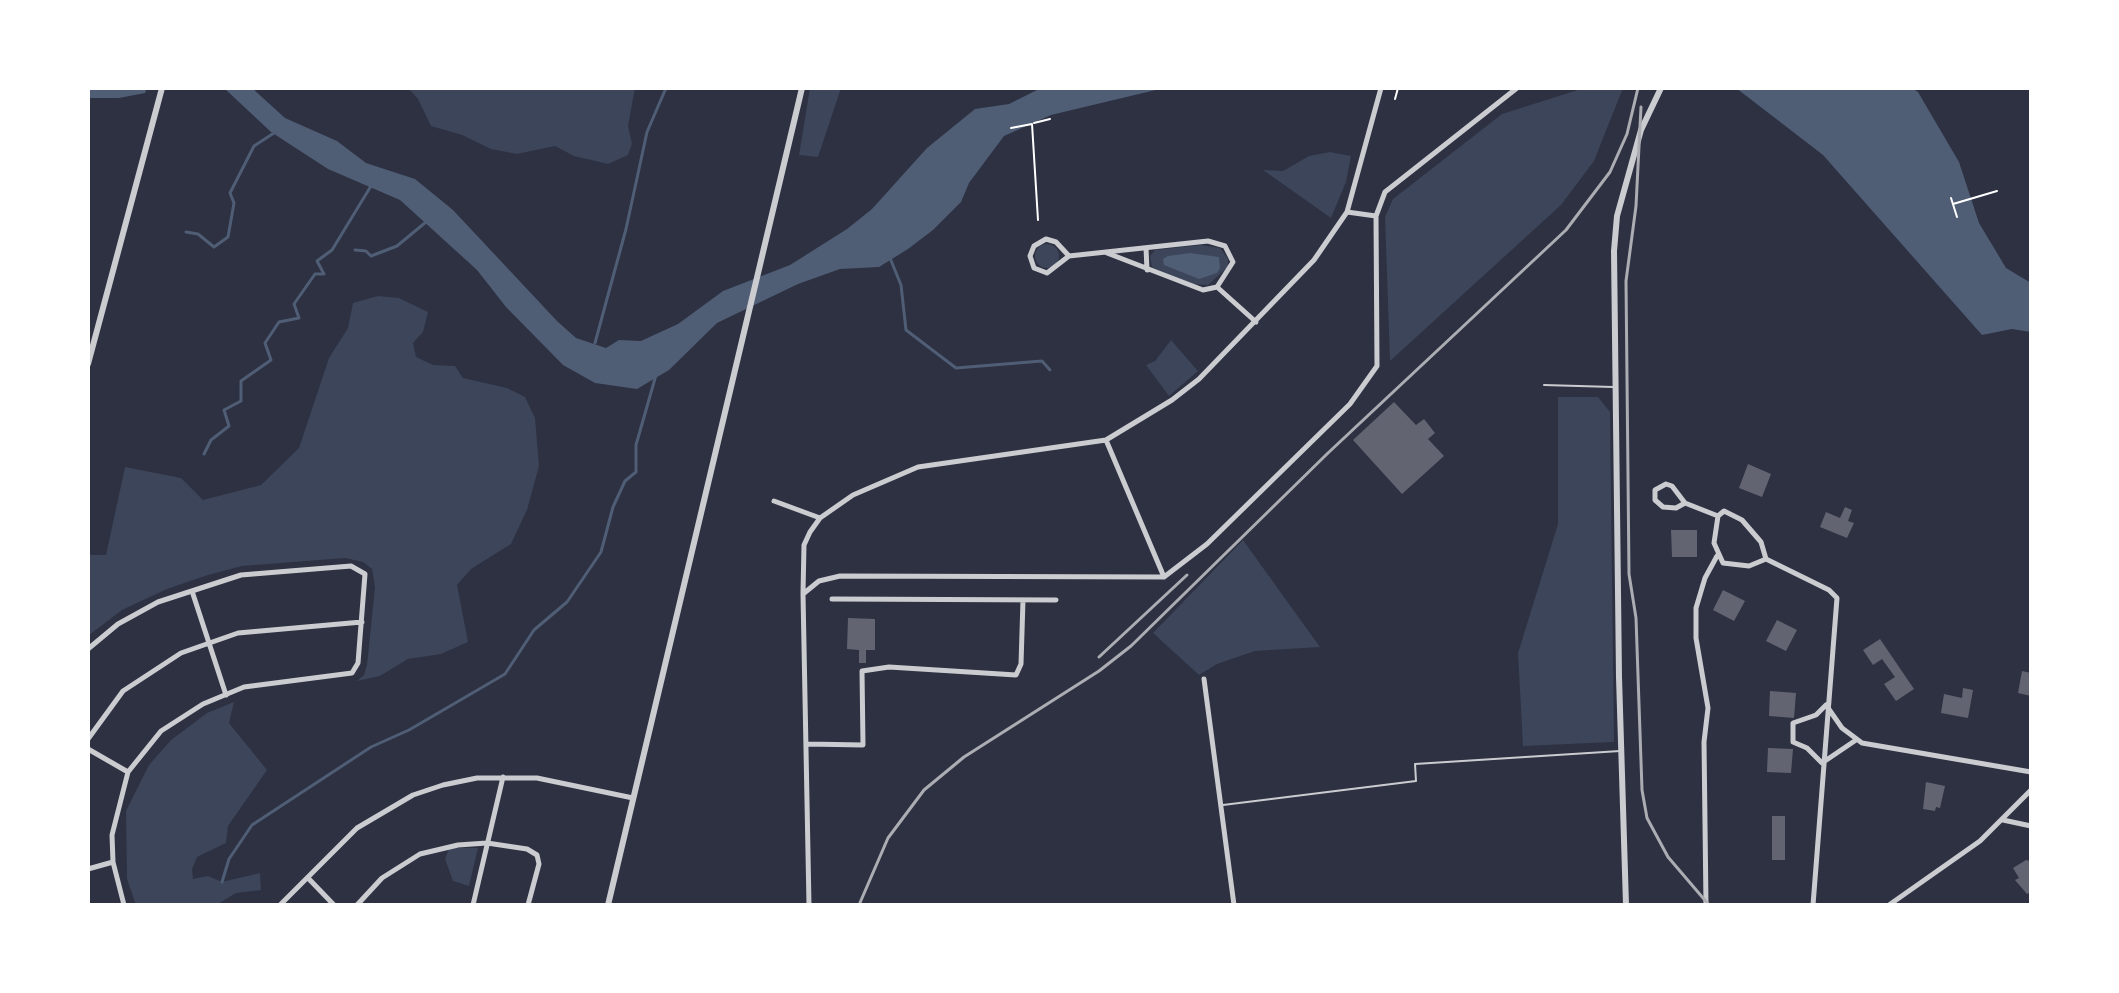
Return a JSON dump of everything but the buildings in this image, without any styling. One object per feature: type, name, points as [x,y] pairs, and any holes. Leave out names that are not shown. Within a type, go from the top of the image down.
[{"type":"street","points":[[88,364],[162,88]]},
{"type":"street","points":[[608,905],[802,88]]},
{"type":"street","points":[[809,905],[804,545],[820,518],[853,495],[918,467],[1106,440],[1172,400],[1256,322],[1314,260],[1347,212],[1381,88]]},
{"type":"street","points":[[803,594],[819,581],[840,576],[1164,577],[1207,544],[1350,404],[1377,366],[1376,216],[1385,192],[1517,88]]},
{"type":"street","points":[[1626,905],[1614,387],[1617,216],[1641,130],[1661,88]]},
{"type":"street","points":[[1347,212],[1376,216]]},
{"type":"street","points":[[1069,256],[1056,242],[1046,239],[1034,246],[1030,256],[1034,268],[1047,273],[1069,256],[1208,241],[1225,246],[1233,262],[1217,287],[1203,290],[1107,253]]},
{"type":"street","points":[[1146,248],[1147,270]]},
{"type":"street","points":[[1217,287],[1256,322]]},
{"type":"street","points":[[1106,440],[1164,577]]},
{"type":"street","points":[[1685,503],[1676,508],[1663,507],[1655,500],[1655,490],[1666,484],[1672,486],[1685,503],[1718,516]]},
{"type":"street","points":[[774,501],[820,518]]},
{"type":"street","points":[[1766,559],[1761,542],[1742,520],[1724,511],[1718,516],[1714,543],[1717,556],[1723,563],[1736,567],[1766,559],[1829,590],[1837,598],[1826,705],[1813,905]]},
{"type":"street","points":[[1706,905],[1704,742],[1708,708],[1698,661],[1696,608],[1705,578],[1717,556]]},
{"type":"street","points":[[88,649],[134,615],[241,575],[351,566],[365,574],[358,663],[352,673],[265,683],[226,695],[181,716],[161,731],[128,772],[115,818],[113,862],[124,905]]},
{"type":"street","points":[[192,591],[226,695]]},
{"type":"street","points":[[832,599],[1056,600]]},
{"type":"street","points":[[807,744],[863,745],[862,671],[889,667],[1016,675],[1021,664],[1023,600]]},
{"type":"street","points":[[88,739],[123,691],[164,662],[209,642],[238,633],[362,622]]},
{"type":"street","points":[[1204,679],[1234,905]]},
{"type":"street","points":[[1826,705],[1856,740],[1870,746],[1913,750],[2031,772]]},
{"type":"street","points":[[1822,763],[1807,748],[1793,742],[1793,723],[1816,715],[1826,705]]},
{"type":"street","points":[[1822,763],[1856,740]]},
{"type":"street","points":[[88,749],[128,772]]},
{"type":"street","points":[[280,905],[357,828],[413,795],[466,780],[503,777],[537,778],[633,798]]},
{"type":"street","points":[[473,905],[503,777]]},
{"type":"street","points":[[1889,905],[1980,841],[2031,790]]},
{"type":"street","points":[[2002,820],[2031,826]]},
{"type":"street","points":[[357,905],[382,878],[420,854],[448,846],[487,843],[527,849],[537,855],[539,864],[528,905]]},
{"type":"street","points":[[88,869],[113,862]]},
{"type":"street","points":[[308,878],[334,905]]},
{"type":"lane","points":[[1544,385],[1614,387]]},
{"type":"lane","points":[[1221,806],[1318,796],[1329,789],[1416,781],[1415,764],[1621,751]]},
{"type":"path","points":[[1395,99],[1398,88]]},
{"type":"path","points":[[1011,128],[1050,119]]},
{"type":"path","points":[[1032,124],[1038,220]]},
{"type":"path","points":[[1953,204],[1997,191]]},
{"type":"path","points":[[1951,198],[1957,217]]},
{"type":"shaded area","points":[[88,88],[147,88],[145,93],[119,98],[88,98]]},
{"type":"shaded area","points":[[224,88],[252,88],[285,118],[337,141],[366,163],[415,179],[453,210],[576,338],[606,348],[619,340],[641,341],[678,324],[723,291],[790,265],[847,229],[872,209],[927,148],[975,109],[1009,104],[1041,88],[1164,88],[1051,115],[1004,136],[969,183],[961,202],[908,249],[879,267],[840,269],[798,284],[717,323],[669,370],[637,389],[595,383],[563,365],[506,307],[477,270],[400,200],[328,169],[271,132]]},
{"type":"shaded area","points":[[408,88],[635,88],[628,126],[632,144],[628,155],[608,164],[574,156],[555,146],[517,154],[491,149],[462,135],[431,126],[418,99]]},
{"type":"shaded area","points":[[810,88],[841,88],[818,157],[799,155]]},
{"type":"shaded area","points":[[1584,88],[1623,88],[1594,161],[1561,205],[1390,361],[1385,217],[1393,199],[1502,114]]},
{"type":"shaded area","points":[[1736,88],[1912,88],[1918,92],[1959,162],[1979,223],[2006,268],[2031,283],[2031,332],[2012,329],[1982,335],[1823,155]]},
{"type":"shaded area","points":[[1330,152],[1351,156],[1346,182],[1331,218],[1263,170],[1283,171],[1309,156]]},
{"type":"shaded area","points":[[1042,244],[1052,244],[1059,251],[1059,261],[1052,268],[1042,268],[1035,261],[1035,251]]},
{"type":"shaded area","points":[[1201,245],[1220,248],[1228,259],[1228,267],[1208,285],[1192,284],[1152,267],[1150,256],[1155,250]]},
{"type":"shaded area","points":[[1190,253],[1219,257],[1217,273],[1199,279],[1164,265],[1163,259],[1168,256]]},
{"type":"shaded area","points":[[378,296],[399,298],[428,312],[423,332],[413,343],[416,357],[433,365],[455,366],[463,378],[507,388],[525,397],[535,418],[539,466],[527,510],[511,544],[471,569],[457,585],[468,642],[441,654],[408,659],[380,676],[357,681],[364,675],[367,665],[375,587],[372,569],[363,562],[345,558],[242,566],[208,575],[167,589],[122,610],[88,636],[88,555],[106,555],[125,467],[181,478],[203,500],[261,485],[299,448],[329,358],[348,328],[353,303]]},
{"type":"shaded area","points":[[1171,340],[1198,371],[1169,396],[1146,365],[1155,361]]},
{"type":"shaded area","points":[[1558,397],[1598,397],[1610,412],[1614,742],[1523,746],[1518,653],[1558,524]]},
{"type":"shaded area","points":[[1243,540],[1320,647],[1255,651],[1217,664],[1199,675],[1153,633]]},
{"type":"shaded area","points":[[234,702],[229,723],[267,770],[228,826],[226,843],[197,857],[192,869],[193,879],[208,876],[222,882],[260,873],[261,890],[236,893],[216,905],[136,905],[127,879],[126,811],[149,765],[171,740],[207,713]]},
{"type":"shaded area","points":[[449,848],[478,848],[469,886],[453,881],[445,859]]},
{"type":"waterway","points":[[595,343],[626,229],[647,132],[666,88]]},
{"type":"waterway","points":[[186,232],[198,234],[214,247],[228,237],[234,203],[230,193],[254,146],[274,133]]},
{"type":"waterway","points":[[204,454],[211,440],[229,426],[224,410],[241,401],[241,381],[271,360],[265,343],[279,322],[299,318],[294,304],[315,274],[324,274],[317,261],[332,250],[371,186]]},
{"type":"waterway","points":[[355,250],[366,251],[371,256],[397,246],[426,222]]},
{"type":"waterway","points":[[890,258],[901,285],[906,330],[956,368],[1042,361],[1050,370]]},
{"type":"waterway","points":[[222,882],[229,859],[252,825],[371,747],[409,730],[505,674],[534,630],[567,602],[601,552],[613,507],[625,481],[636,472],[636,445],[656,375]]},
{"type":"railway","points":[[859,905],[888,838],[924,790],[964,757],[1099,671],[1131,646],[1328,453],[1566,230],[1610,172],[1627,134],[1638,88]]},
{"type":"railway","points":[[1641,107],[1636,206],[1626,281],[1629,574],[1636,618],[1642,790],[1647,818],[1668,857],[1709,905]]},
{"type":"railway","points":[[1099,657],[1187,575]]}]
